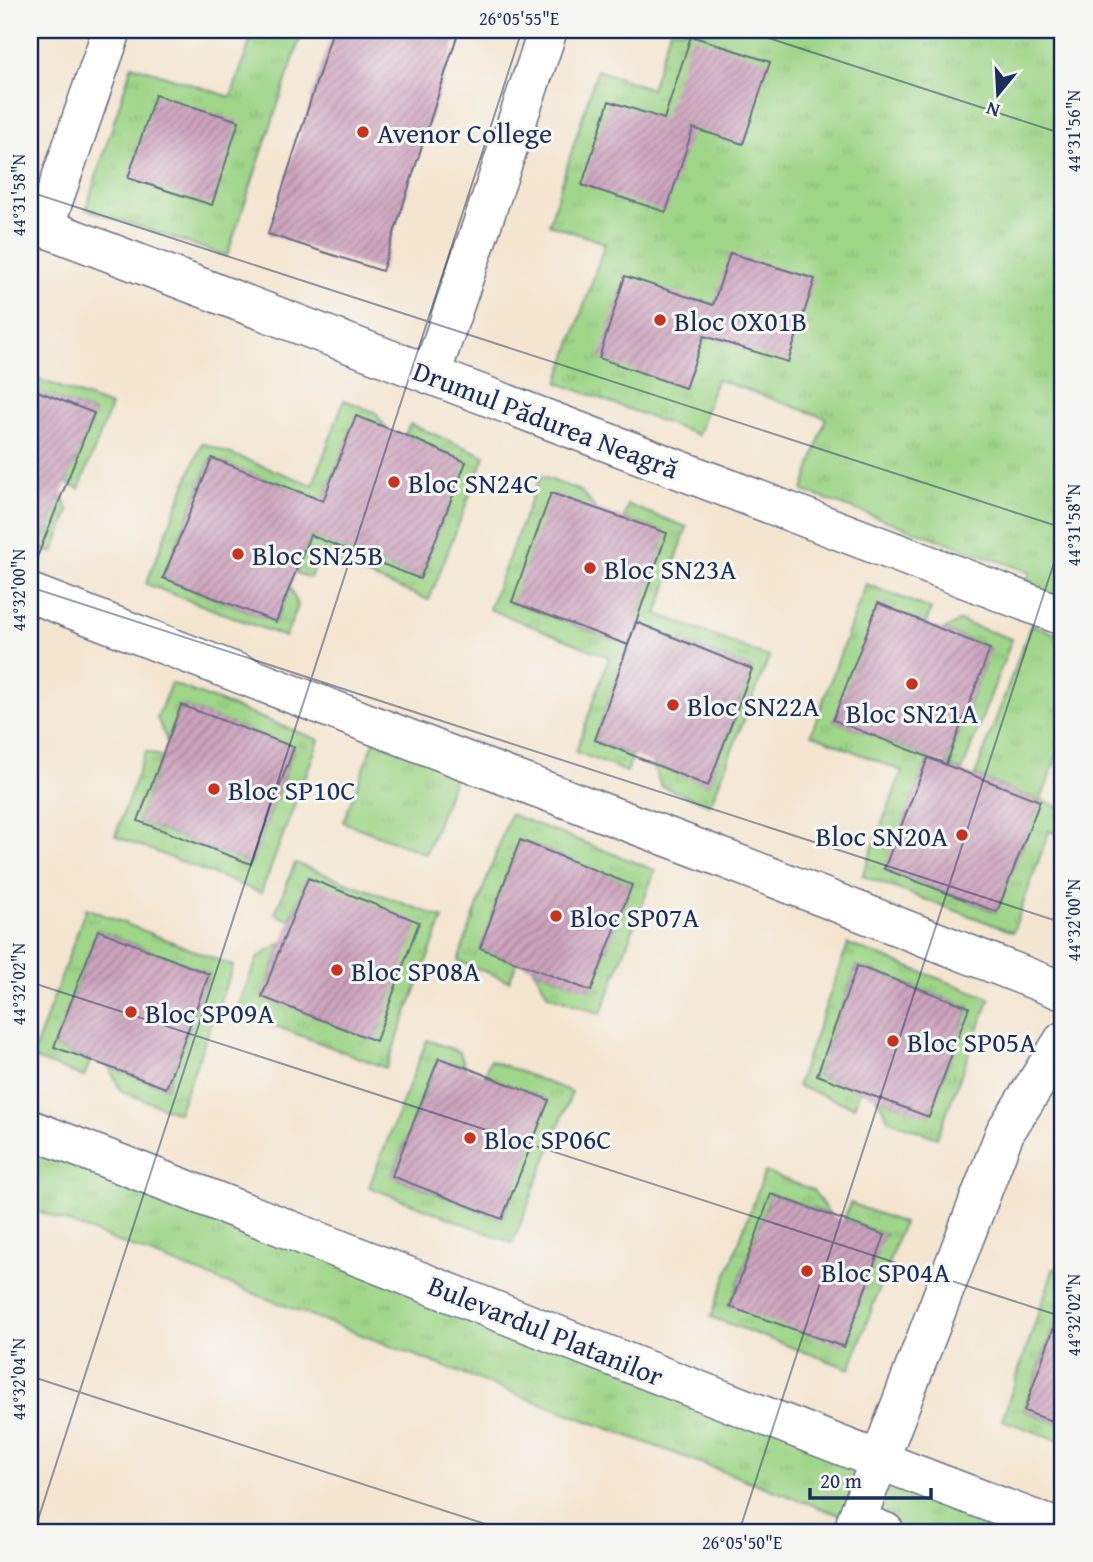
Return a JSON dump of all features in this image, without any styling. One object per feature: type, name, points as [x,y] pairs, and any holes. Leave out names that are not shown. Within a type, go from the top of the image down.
[{"type":"street","points":[[37,225],[112,30]]},
{"type":"street","points":[[431,375],[548,30]]},
{"type":"street","name":"Drumul Pădurea Neagră","points":[[37,225],[1063,616]]},
{"type":"street","points":[[30,593],[1063,991]]},
{"type":"street","points":[[870,1527],[878,1461],[1005,1132],[1063,1041]]},
{"type":"street","name":"Bulevardul Platanilor","points":[[30,1129],[878,1461],[1063,1530]]},
{"type":"green space","points":[[254,30],[303,30],[227,256],[86,209],[132,65],[231,97]]},
{"type":"green space","points":[[670,30],[1063,30],[1063,616],[1021,600],[1030,572],[803,491],[826,418],[716,379],[698,435],[558,383],[605,243],[549,224],[597,70],[651,89]]},
{"type":"green space","points":[[30,376],[111,406],[79,489],[66,483],[94,413],[30,389]]},
{"type":"green space","points":[[344,400],[375,412],[386,428],[356,417],[323,501],[211,458],[163,578],[276,622],[290,587],[298,606],[285,637],[146,584],[202,443],[313,485]]},
{"type":"green space","points":[[410,424],[485,456],[429,600],[318,556],[310,578],[296,573],[310,535],[420,579],[465,462],[405,435]]},
{"type":"green space","points":[[540,476],[581,491],[595,508],[512,602],[628,645],[595,740],[632,756],[627,772],[576,752],[609,657],[489,609]]},
{"type":"green space","points":[[61,496],[69,511],[53,553],[30,544],[30,532],[45,537]]},
{"type":"green space","points":[[628,505],[687,527],[657,614],[769,657],[710,805],[661,786],[652,763],[708,785],[752,669],[636,623],[666,533],[624,518]]},
{"type":"green space","points":[[866,584],[931,609],[926,623],[834,720],[929,757],[885,869],[996,912],[1040,801],[975,776],[1031,624],[1063,637],[1063,740],[1041,800],[1063,809],[1063,836],[1049,831],[1013,932],[862,876],[902,771],[811,734]]},
{"type":"green space","points":[[960,621],[1012,639],[962,771],[946,764],[990,649],[944,630]]},
{"type":"green space","points":[[171,683],[319,740],[261,893],[115,836],[146,751],[162,757],[138,821],[251,864],[294,748],[181,705],[167,741],[157,718]]},
{"type":"green space","points":[[380,727],[461,760],[426,854],[343,822]]},
{"type":"green space","points":[[510,814],[655,870],[601,1014],[548,995],[534,969],[591,990],[631,885],[520,840],[481,948],[517,962],[509,981],[458,961]]},
{"type":"green space","name":"Bloc SP08A","points":[[295,863],[443,918],[386,1068],[236,1011],[258,957],[282,943],[262,997],[308,879],[290,920],[275,914]]},
{"type":"green space","points":[[86,908],[233,966],[178,1113],[121,1091],[109,1067],[166,1088],[209,974],[98,930],[54,1047],[90,1061],[84,1077],[32,1058]]},
{"type":"green space","points":[[848,944],[990,998],[937,1138],[889,1120],[876,1097],[929,1116],[969,1007],[857,966],[817,1075],[860,1091],[854,1107],[797,1086]]},
{"type":"green space","points":[[427,1040],[460,1052],[465,1067],[438,1059],[392,1176],[502,1219],[548,1100],[485,1075],[490,1060],[572,1092],[513,1243],[369,1187]]},
{"type":"green space","points":[[30,1129],[1063,1532],[885,1532],[30,1208]]},
{"type":"green space","points":[[765,1172],[813,1190],[830,1215],[771,1194],[730,1306],[885,1235],[844,1220],[850,1203],[903,1223],[850,1369],[711,1317]]},
{"type":"green space","points":[[1054,1268],[1063,1271],[1063,1300],[1024,1411],[1063,1425],[1063,1442],[1002,1420]]},
{"type":"building","name":"Avenor College","points":[[333,30],[459,30],[382,271],[268,234]]},
{"type":"building","points":[[691,36],[770,62],[743,144],[693,128],[666,212],[582,185],[609,101],[664,119]]},
{"type":"building","points":[[155,95],[239,121],[212,205],[128,178]]},
{"type":"building","points":[[730,253],[815,279],[788,362],[704,336],[685,388],[599,358],[625,276],[713,305]]},
{"type":"building","points":[[30,388],[94,413],[32,570],[30,570]]},
{"type":"building","points":[[356,416],[466,462],[420,579],[310,535],[276,622],[163,578],[212,458],[323,501]]},
{"type":"building","name":"Bloc SN23A","points":[[551,493],[667,533],[628,645],[512,602]]},
{"type":"building","name":"Bloc SN21A","points":[[878,603],[990,649],[946,764],[833,720]]},
{"type":"building","name":"Bloc SN22A","points":[[636,622],[752,669],[708,786],[595,740]]},
{"type":"building","name":"Bloc SP10C","points":[[181,705],[294,747],[251,864],[138,821]]},
{"type":"building","name":"Bloc SN20A","points":[[928,758],[1040,801],[997,912],[884,869]]},
{"type":"building","name":"Bloc SP07A","points":[[520,840],[632,885],[591,991],[480,948]]},
{"type":"building","name":"Bloc SP08A","points":[[308,878],[419,922],[376,1041],[262,997]]},
{"type":"building","name":"Bloc SP09A","points":[[98,930],[209,974],[166,1088],[54,1047]]},
{"type":"building","name":"Bloc SP05A","points":[[857,966],[969,1007],[929,1117],[817,1075]]},
{"type":"building","name":"Bloc SP06C","points":[[439,1058],[549,1100],[502,1219],[392,1176]]},
{"type":"building","name":"Bloc SP04A","points":[[771,1194],[885,1235],[844,1347],[730,1307]]},
{"type":"building","points":[[1059,1313],[1063,1314],[1063,1425],[1024,1411]]},
{"type":"place","name":"Avenor College","points":[[363,132]]},
{"type":"place","name":"Bloc OX01B","points":[[660,320]]},
{"type":"place","name":"Bloc SN24C","points":[[394,482]]},
{"type":"place","name":"Bloc SN25B","points":[[238,554]]},
{"type":"place","name":"Bloc SN23A","points":[[590,568]]},
{"type":"place","name":"Bloc SN21A","points":[[912,684]]},
{"type":"place","name":"Bloc SN22A","points":[[673,705]]},
{"type":"place","name":"Bloc SP10C","points":[[214,789]]},
{"type":"place","name":"Bloc SN20A","points":[[962,835]]},
{"type":"place","name":"Bloc SP07A","points":[[556,916]]},
{"type":"place","name":"Bloc SP08A","points":[[337,970]]},
{"type":"place","name":"Bloc SP09A","points":[[131,1012]]},
{"type":"place","name":"Bloc SP05A","points":[[893,1041]]},
{"type":"place","name":"Bloc SP06C","points":[[470,1138]]},
{"type":"place","name":"Bloc SP04A","points":[[807,1271]]}]
